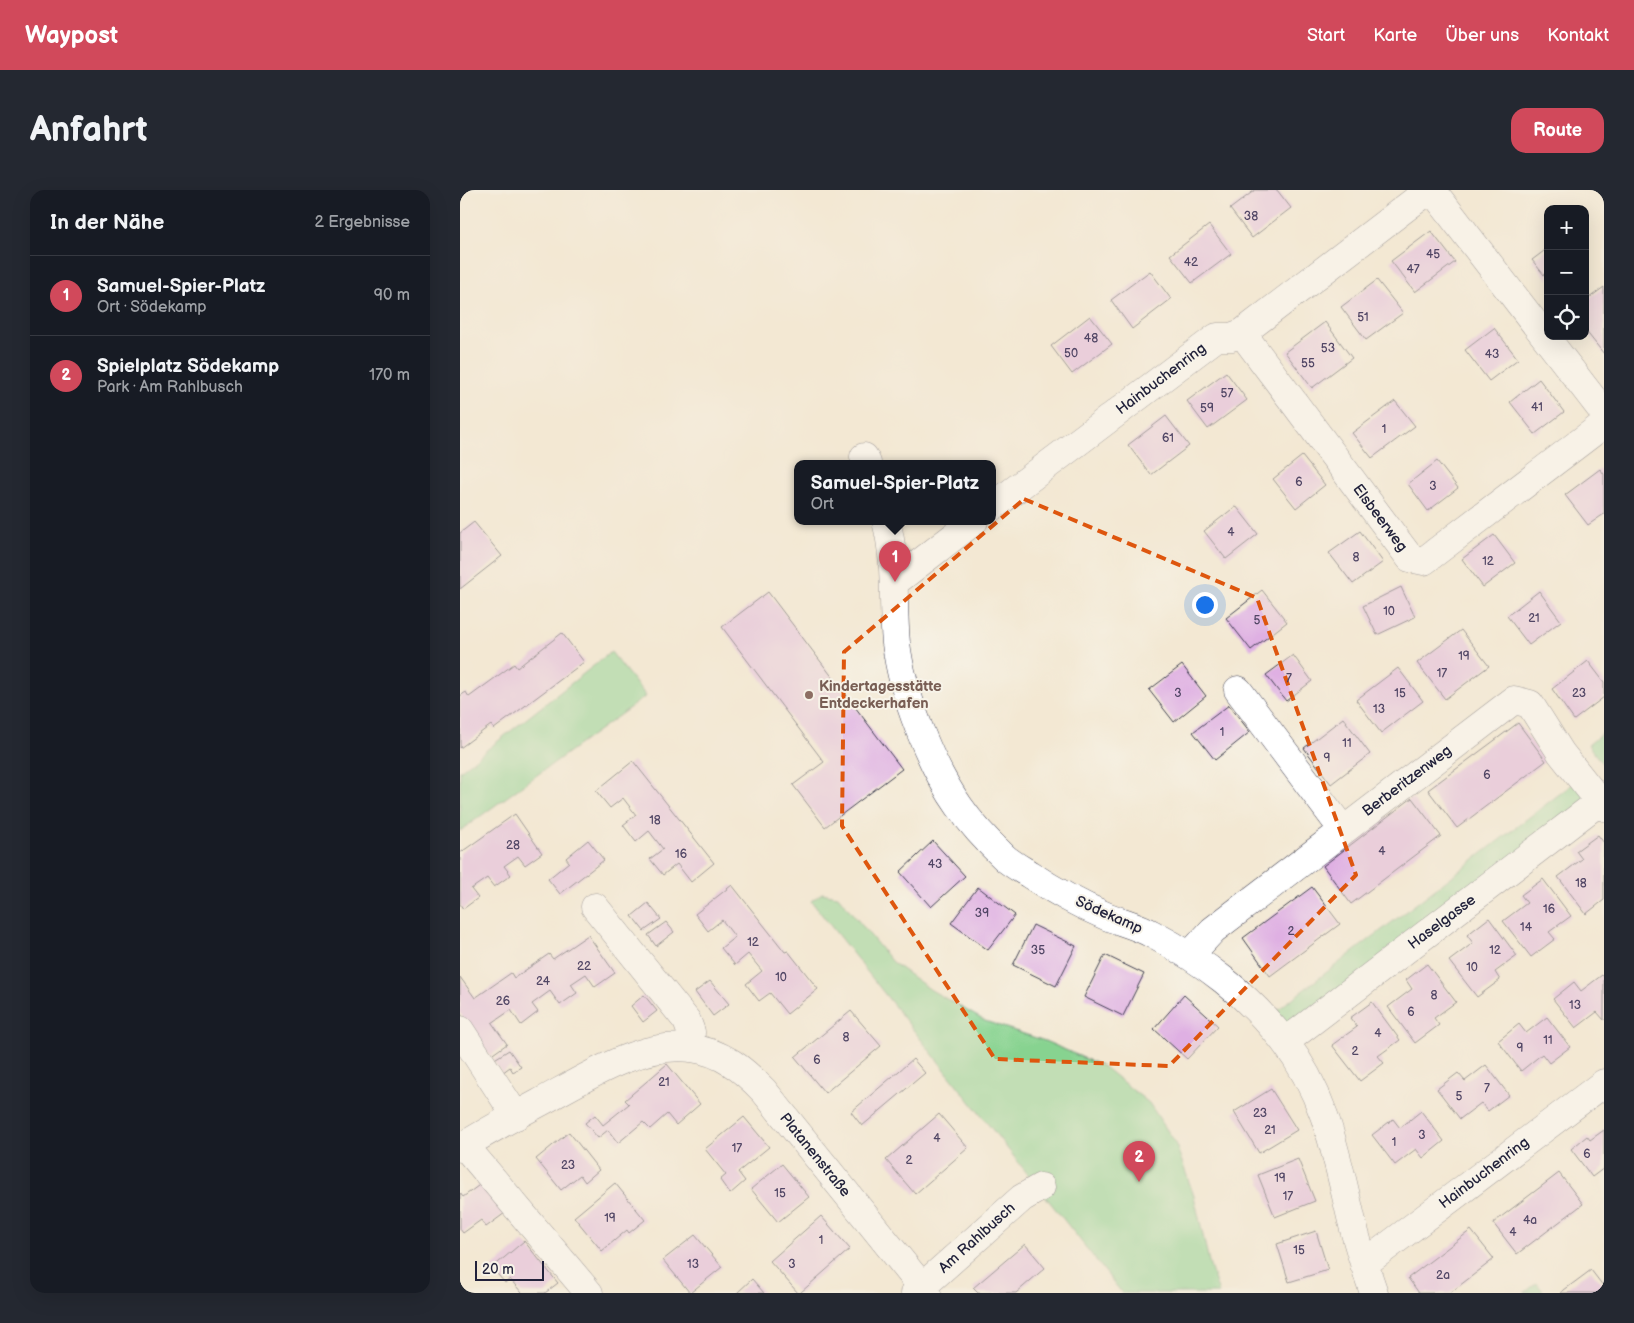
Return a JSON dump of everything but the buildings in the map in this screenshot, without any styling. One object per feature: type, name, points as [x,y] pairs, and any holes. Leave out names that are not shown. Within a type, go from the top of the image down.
[{"type":"street","name":"Hainbuchenring","points":[[996,504],[1217,337],[1231,337],[1242,333],[1430,190],[1604,413]]},
{"type":"street","name":"Elsbeerweg","points":[[1242,333],[1410,558],[1424,561],[1604,424]]},
{"type":"street","name":"Södekamp","points":[[887,525],[895,582],[896,643],[906,688],[923,736],[941,776],[958,805],[981,834],[1006,860],[1049,887],[1104,915],[1149,932],[1212,969],[1234,987],[1285,1042],[1310,1081],[1329,1127],[1350,1216],[1374,1293]]},
{"type":"street","points":[[895,582],[969,525]]},
{"type":"street","points":[[1238,690],[1343,830]]},
{"type":"street","name":"Berberitzenweg","points":[[1190,955],[1213,930],[1514,700],[1530,704],[1561,753],[1601,804]]},
{"type":"street","name":"Haselgasse","points":[[1285,1042],[1601,804]]},
{"type":"street","points":[[595,907],[687,1022],[691,1032],[690,1048]]},
{"type":"street","points":[[460,1030],[516,1116]]},
{"type":"street","name":"Platanenstraße","points":[[589,1293],[462,1146],[587,1077],[624,1060],[650,1051],[670,1048],[690,1048],[711,1052],[731,1062],[748,1074],[764,1091],[921,1291]]},
{"type":"street","name":"Hainbuchenring","points":[[1364,1264],[1604,1083]]},
{"type":"street","name":"Am Rahlbusch","points":[[921,1291],[1022,1198],[1041,1187]]},
{"type":"highlighted area","points":[[1024,499],[1257,598],[1356,875],[1169,1066],[995,1059],[842,826],[844,652]]},
{"type":"green space","points":[[611,652],[646,696],[460,831],[460,771]]},
{"type":"green space","points":[[1604,732],[1604,766],[1588,745]]},
{"type":"green space","points":[[1583,776],[1599,797],[1287,1032],[1272,1014]]},
{"type":"green space","points":[[822,893],[838,896],[892,962],[931,990],[985,1021],[1045,1041],[1104,1067],[1149,1103],[1175,1142],[1194,1196],[1210,1266],[1219,1293],[1122,1293],[811,901]]},
{"type":"green space","points":[[1537,1283],[1544,1293],[1524,1293]]},
{"type":"place","name":"Samuel-Spier-Platz","points":[[895,582]]},
{"type":"place","name":"Kindertagesstätte Entdeckerhafen","points":[[809,695]]},
{"type":"place","name":"Spielplatz Södekamp","points":[[1139,1182]]}]
